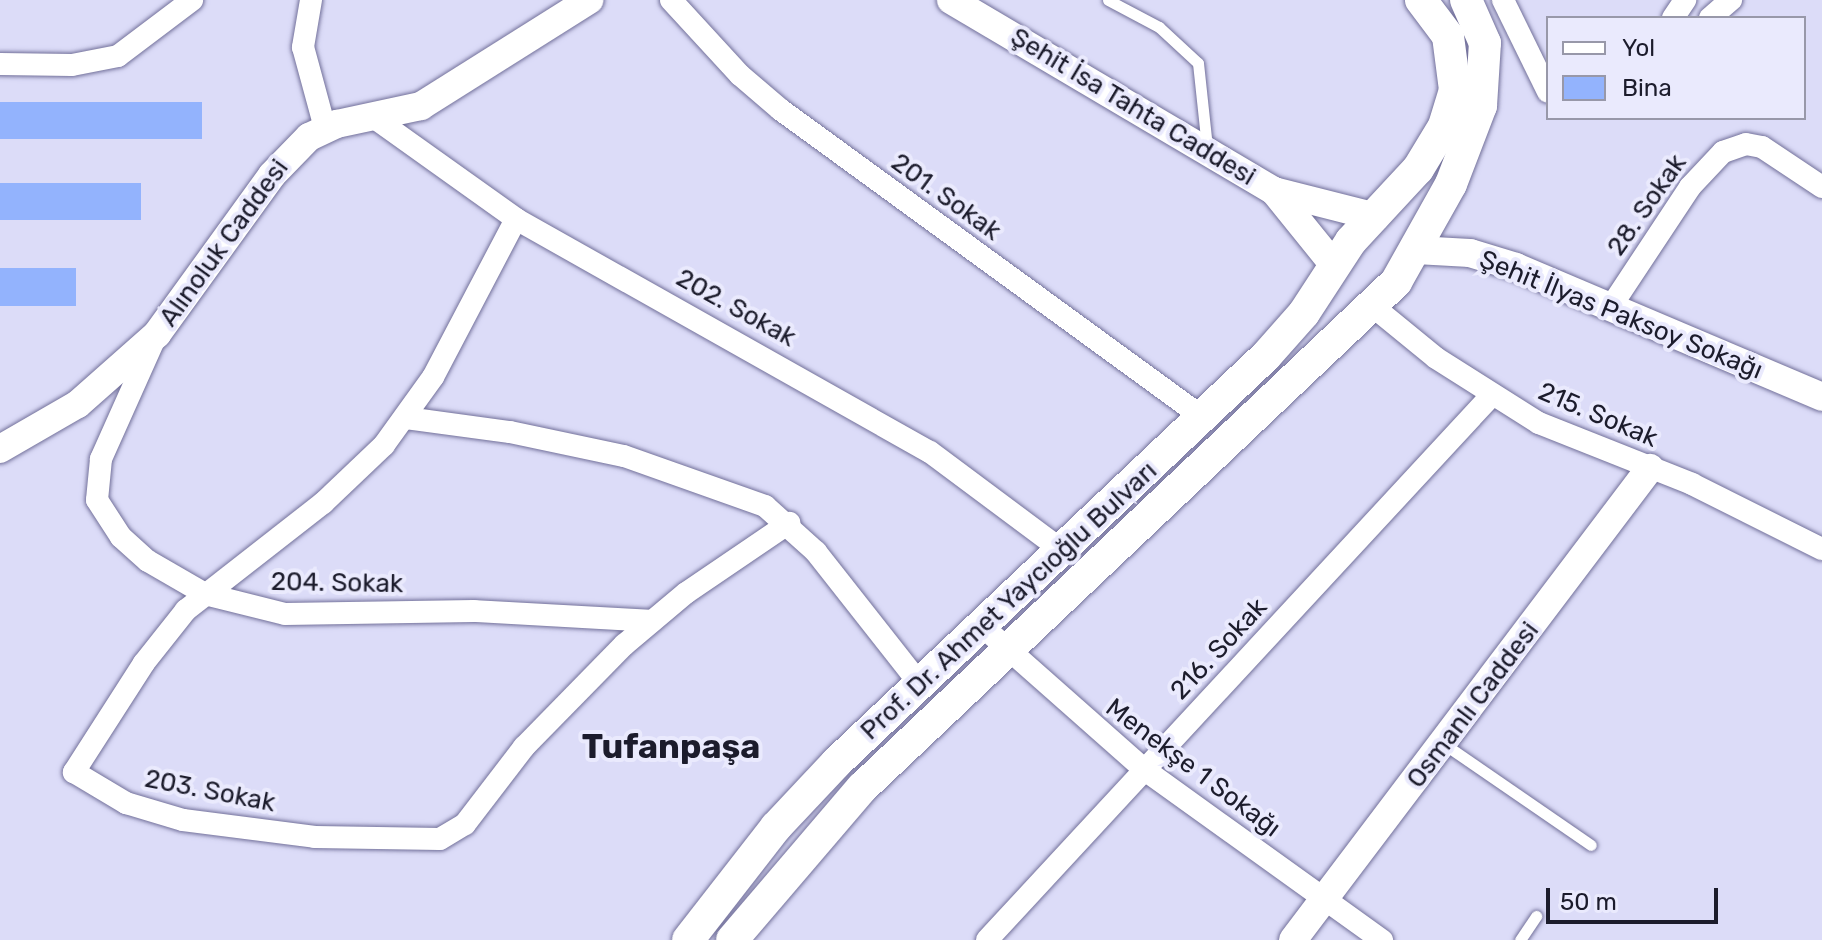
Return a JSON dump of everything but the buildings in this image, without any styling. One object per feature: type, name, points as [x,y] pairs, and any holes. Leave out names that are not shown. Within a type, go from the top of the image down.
[{"type":"main road","name":"Prof. Dr. Ahmet Yaycıoğlu Bulvarı","points":[[688,940],[810,790],[1205,419],[1304,313],[1334,265],[1431,149],[1453,100],[1456,72],[1448,36],[1421,0]]},
{"type":"main road","name":"Prof. Dr. Ahmet Yaycıoğlu Bulvarı","points":[[732,940],[862,788],[1009,653],[1396,282],[1451,184],[1485,85],[1485,43],[1466,0]]},
{"type":"main road","points":[[1376,217],[1400,230],[1416,250]]},
{"type":"main road","points":[[1334,265],[1347,288],[1370,304]]},
{"type":"street","points":[[0,64],[72,65],[109,59],[135,46],[192,0]]},
{"type":"street","points":[[304,2],[306,73],[325,128],[376,119],[446,93],[589,0]]},
{"type":"street","name":"201. Sokak","points":[[671,0],[740,75],[781,110],[1205,419]]},
{"type":"street","name":"Şehit İsa Tahta Caddesi","points":[[951,0],[1274,191],[1376,217]]},
{"type":"street","points":[[1503,0],[1546,88]]},
{"type":"street","points":[[1712,16],[1731,0]]},
{"type":"street","name":"202. Sokak","points":[[376,119],[516,219],[897,431],[959,471],[1064,552]]},
{"type":"street","name":"Alınoluk Caddesi","points":[[0,449],[78,404],[157,334],[272,175],[325,128]]},
{"type":"street","name":"28. Sokak","points":[[1610,308],[1676,206],[1723,152],[1746,144],[1762,147],[1822,187]]},
{"type":"street","name":"Şehit İsa Tahta Caddesi","points":[[1274,191],[1334,265]]},
{"type":"street","name":"203. Sokak","points":[[516,219],[433,377],[406,418],[357,473],[205,594],[144,663],[74,772],[147,812],[242,831],[416,841],[453,833],[553,716],[652,621],[789,523]]},
{"type":"street","name":"Şehit İlyas Paksoy Sokağı","points":[[1416,250],[1493,259],[1822,397]]},
{"type":"street","name":"215. Sokak","points":[[1370,304],[1491,396],[1568,437],[1650,468],[1822,549]]},
{"type":"street","name":"204. Sokak","points":[[157,334],[101,459],[97,500],[121,537],[148,561],[205,594],[285,614],[474,611],[652,621]]},
{"type":"street","name":"216. Sokak","points":[[987,940],[1491,396]]},
{"type":"street","points":[[406,418],[510,432],[624,456],[736,492],[789,523],[920,684]]},
{"type":"street","name":"Osmanlı Caddesi","points":[[1293,940],[1650,468]]},
{"type":"street","name":"Menekşe 1 Sokağı","points":[[982,626],[1145,770],[1382,940]]},
{"type":"lane","points":[[1108,0],[1159,27],[1198,63],[1207,151]]},
{"type":"lane","points":[[1444,744],[1591,845]]},
{"type":"lane","points":[[1520,940],[1536,916]]},
{"type":"district","name":"Tufanpaşa","points":[[671,747]]}]
